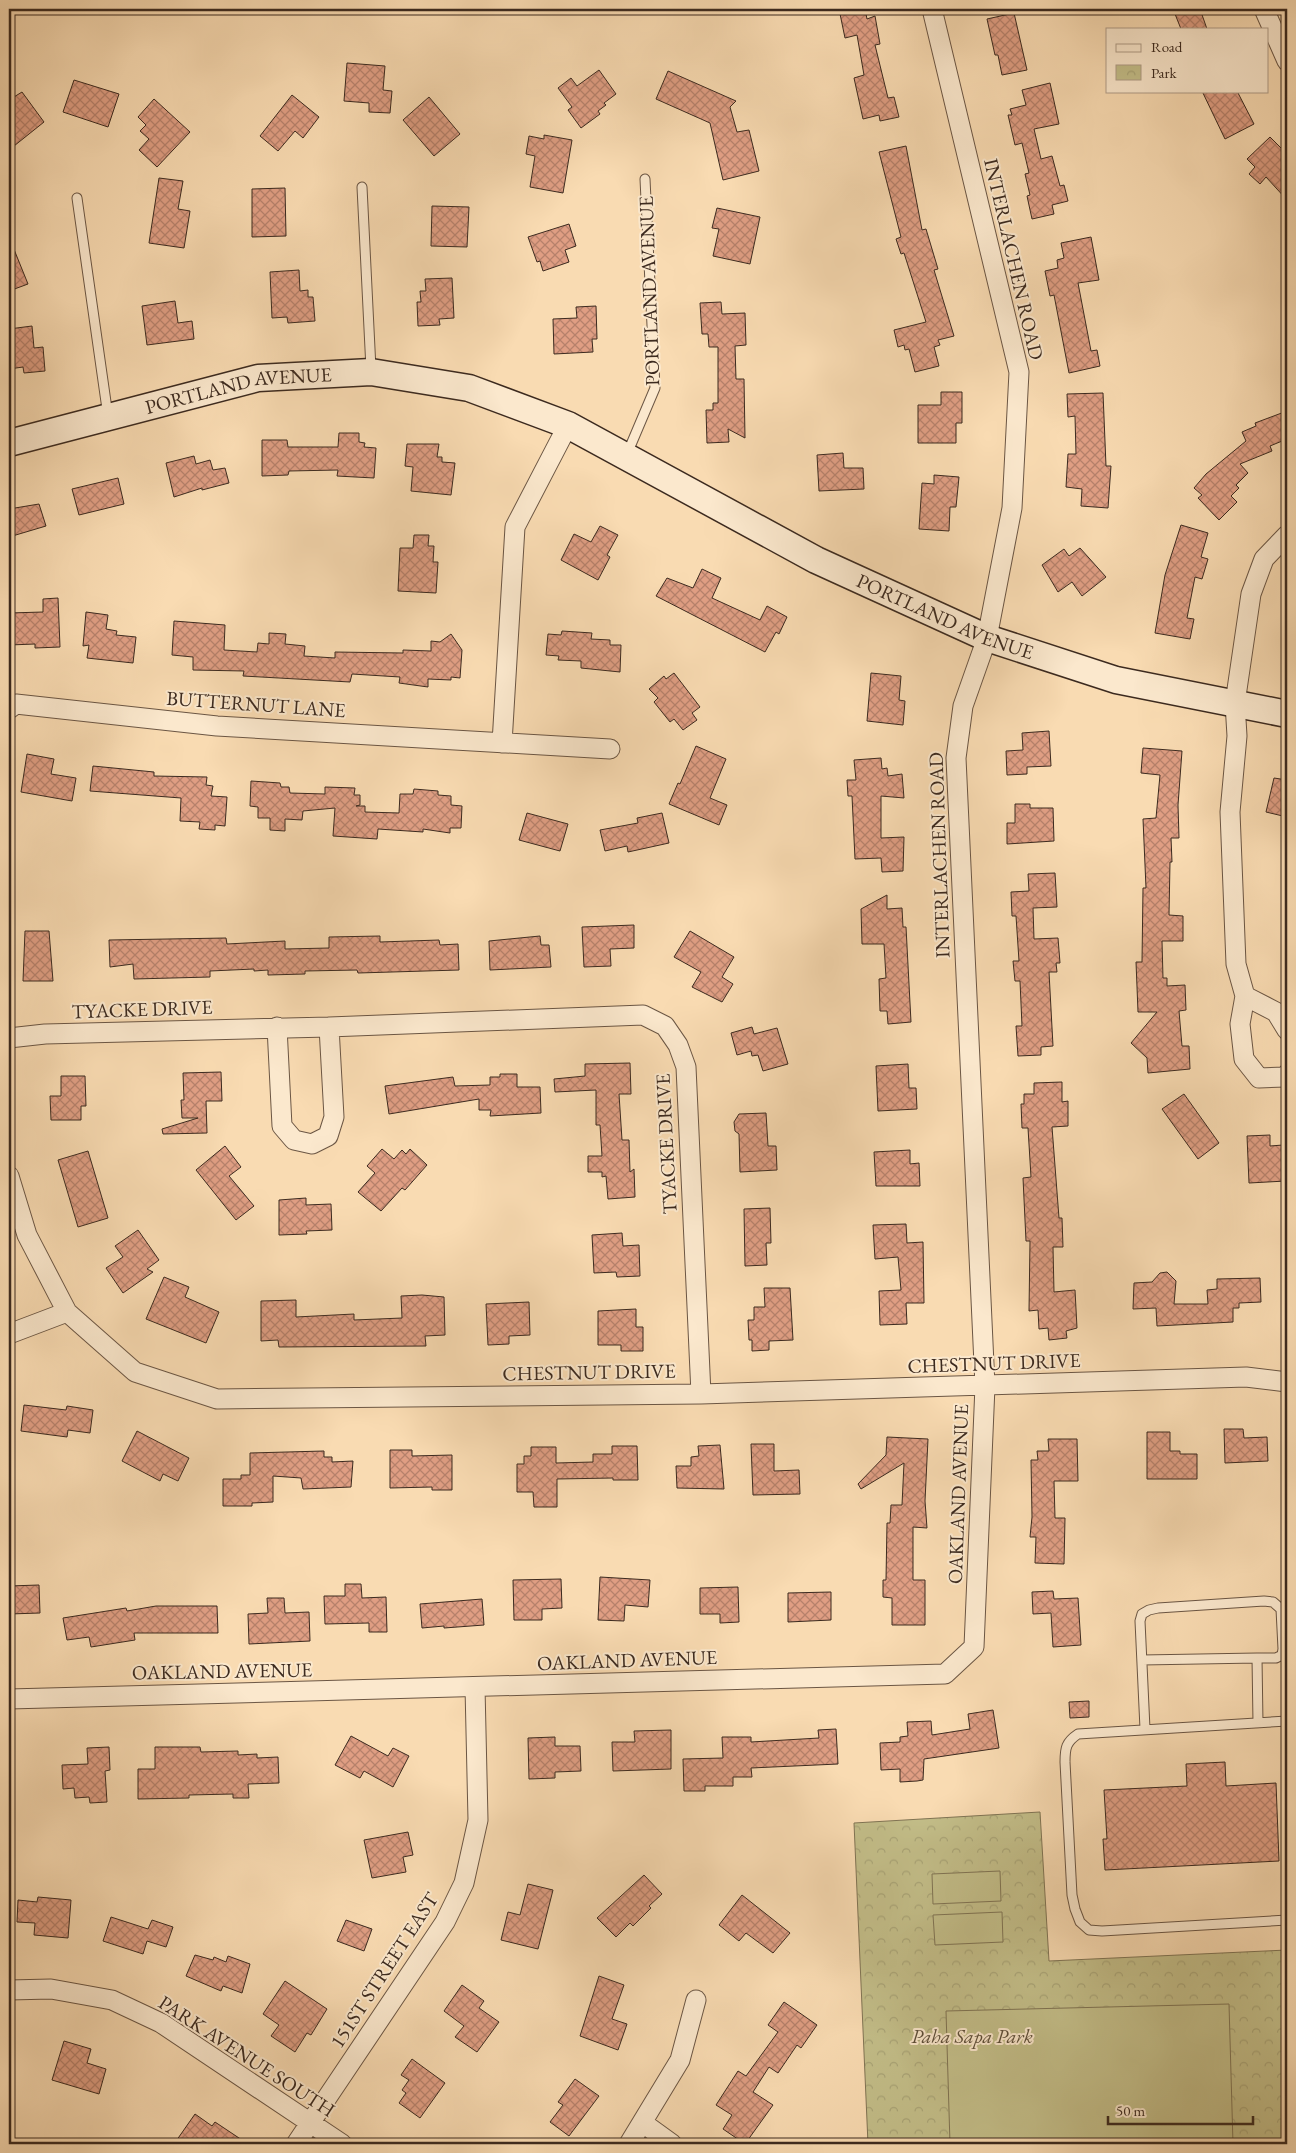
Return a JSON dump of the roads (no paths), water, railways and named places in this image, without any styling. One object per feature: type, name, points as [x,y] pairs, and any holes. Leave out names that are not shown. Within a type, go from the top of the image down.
[{"type":"street","name":"INTERLACHEN ROAD","points":[[932,9],[1019,372],[1012,508],[987,638],[963,706],[956,758],[985,1386]]},
{"type":"street","points":[[1264,9],[1287,61]]},
{"type":"street","name":"PORTLAND AVENUE","points":[[9,443],[258,378],[371,372],[469,388],[568,425],[816,560],[987,638],[1116,680],[1287,714]]},
{"type":"street","points":[[502,743],[516,527],[568,425]]},
{"type":"street","points":[[1287,535],[1264,559],[1251,594],[1235,703],[1237,736],[1230,812],[1236,964],[1245,996],[1240,1024],[1244,1059],[1259,1078],[1285,1077],[1287,1074]]},
{"type":"street","name":"BUTTERNUT LANE","points":[[9,709],[16,704],[217,726],[610,749]]},
{"type":"street","points":[[1245,996],[1276,1012],[1287,1030]]},
{"type":"street","name":"TYACKE DRIVE","points":[[9,1038],[45,1034],[329,1027],[643,1015],[665,1026],[678,1046],[686,1067],[701,1394]]},
{"type":"street","points":[[277,1027],[282,1126],[294,1140],[312,1144],[328,1136],[334,1117],[329,1027]]},
{"type":"street","name":"CHESTNUT DRIVE","points":[[9,1176],[28,1235],[67,1312],[135,1372],[217,1399],[701,1394],[1246,1377],[1287,1382]]},
{"type":"street","points":[[9,1334],[67,1312]]},
{"type":"street","name":"OAKLAND AVENUE","points":[[9,1699],[944,1674],[974,1647],[985,1386]]},
{"type":"street","name":"151ST STREET EAST","points":[[296,2144],[445,1922],[464,1883],[478,1820],[475,1687]]},
{"type":"street","name":"PARK AVENUE SOUTH","points":[[9,1990],[51,1989],[112,2000],[161,2023],[342,2144]]},
{"type":"street","points":[[629,2144],[680,2060],[696,2000]]},
{"type":"street","points":[[643,2123],[672,2144]]},
{"type":"lane","name":"PORTLAND AVENUE","points":[[626,456],[655,388],[645,180]]},
{"type":"lane","points":[[362,187],[371,372]]},
{"type":"lane","points":[[77,198],[108,416]]},
{"type":"lane","points":[[1142,1660],[1276,1658],[1282,1655],[1282,1616],[1278,1606],[1273,1602],[1149,1610],[1142,1614],[1140,1621],[1145,1729]]},
{"type":"lane","points":[[1257,1658],[1258,1723]]},
{"type":"lane","points":[[1287,1721],[1078,1734],[1069,1740],[1065,1746],[1072,1895],[1080,1922],[1089,1930],[1102,1931],[1287,1920]]},
{"type":"park label","name":"Paha Sapa Park","points":[[972,2036]]}]
